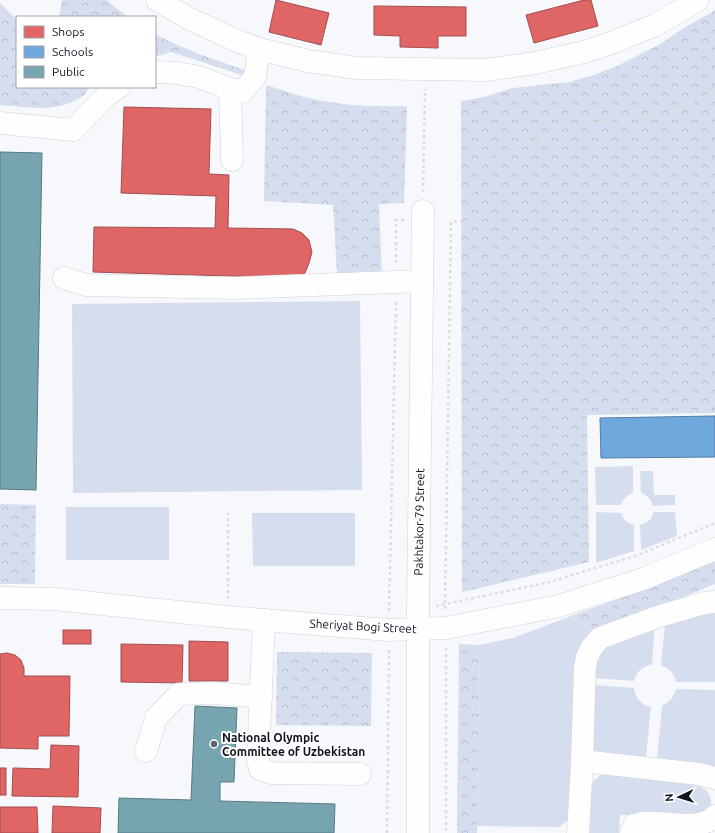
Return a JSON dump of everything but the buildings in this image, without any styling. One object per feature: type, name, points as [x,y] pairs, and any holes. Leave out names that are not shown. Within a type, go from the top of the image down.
[{"type":"street","points":[[157,0],[212,30],[259,49],[308,61],[357,68],[485,70],[535,63],[566,56],[606,44],[653,26],[698,0]]},
{"type":"street","points":[[156,72],[177,73],[199,77],[230,89],[243,91],[255,77],[259,49]]},
{"type":"street","points":[[0,123],[73,130],[106,96],[118,88]]},
{"type":"street","points":[[230,89],[232,160]]},
{"type":"street","name":"Pakhtakor-79 Street","points":[[418,833],[418,619],[423,211]]},
{"type":"street","points":[[64,278],[86,285],[235,288],[422,281]]},
{"type":"street","name":"Sheriyat Bogi Street","points":[[0,598],[54,599],[264,620],[389,621],[418,619],[446,628],[558,606],[643,579],[715,549]]},
{"type":"street","points":[[578,833],[585,667],[587,657],[592,647],[600,638],[660,616],[705,603],[715,602]]},
{"type":"street","points":[[264,620],[258,760],[260,769],[271,773],[360,774]]},
{"type":"street","points":[[146,750],[156,718],[180,694],[213,693],[261,697]]},
{"type":"street","points":[[582,761],[699,774],[715,778]]},
{"type":"street","points":[[630,833],[634,825],[644,823],[695,825],[711,820],[715,816]]},
{"type":"path","points":[[423,211],[425,69]]},
{"type":"path","points":[[446,833],[445,604],[451,222],[468,221],[477,168],[530,141],[592,122],[658,116],[684,108],[715,91]]},
{"type":"path","points":[[387,833],[396,220]]},
{"type":"path","points":[[228,513],[228,617]]},
{"type":"path","points":[[389,621],[418,619],[445,604],[564,578],[638,555],[715,523]]},
{"type":"green space","points":[[62,0],[106,0],[127,16],[59,16]]},
{"type":"green space","points":[[0,3],[16,19],[16,88],[89,88],[80,98],[61,106],[30,108],[0,105]]},
{"type":"green space","points":[[715,9],[715,413],[587,415],[589,562],[462,592],[461,101],[484,97],[513,88],[569,82],[594,75],[617,66],[662,43]]},
{"type":"green space","points":[[156,35],[189,50],[248,71],[245,76],[171,52],[156,57]]},
{"type":"green space","points":[[266,85],[309,98],[334,103],[365,106],[407,106],[404,203],[379,204],[382,276],[337,275],[333,205],[264,201]]},
{"type":"green space","points":[[360,301],[362,490],[73,493],[72,304]]},
{"type":"green space","points":[[633,466],[633,493],[623,501],[621,505],[596,505],[595,467]]},
{"type":"green space","points":[[640,471],[653,471],[654,495],[675,495],[675,505],[653,506],[651,501],[641,493]]},
{"type":"green space","points":[[0,504],[36,505],[35,584],[0,584]]},
{"type":"green space","points":[[66,507],[169,507],[169,560],[66,560]]},
{"type":"green space","points":[[596,512],[621,513],[626,521],[634,525],[634,551],[596,563]]},
{"type":"green space","points":[[653,512],[675,512],[677,536],[641,550],[640,525],[649,521]]},
{"type":"green space","points":[[252,513],[355,513],[355,566],[253,566]]},
{"type":"green space","points":[[715,559],[715,584],[595,632],[571,616],[632,594]]},
{"type":"green space","points":[[715,610],[715,682],[676,682],[671,671],[661,665],[665,624]]},
{"type":"green space","points":[[571,616],[595,632],[573,816],[559,827],[477,826],[479,645],[513,638]]},
{"type":"green space","points":[[655,626],[652,664],[640,670],[634,681],[594,678],[596,659],[608,644]]},
{"type":"green space","points":[[459,644],[479,645],[477,833],[457,833]]},
{"type":"green space","points":[[277,652],[372,653],[371,726],[276,725]]},
{"type":"green space","points":[[595,685],[634,688],[639,700],[651,707],[646,757],[592,751]]},
{"type":"green space","points":[[676,689],[715,690],[715,767],[657,759],[662,706],[671,699]]},
{"type":"green space","points":[[606,773],[697,785],[704,789],[711,798],[711,806],[709,810],[690,816],[620,815],[619,833],[589,833],[592,783],[598,777]]},
{"type":"place","name":"National Olympic Committee of Uzbekistan","points":[[214,744]]}]
